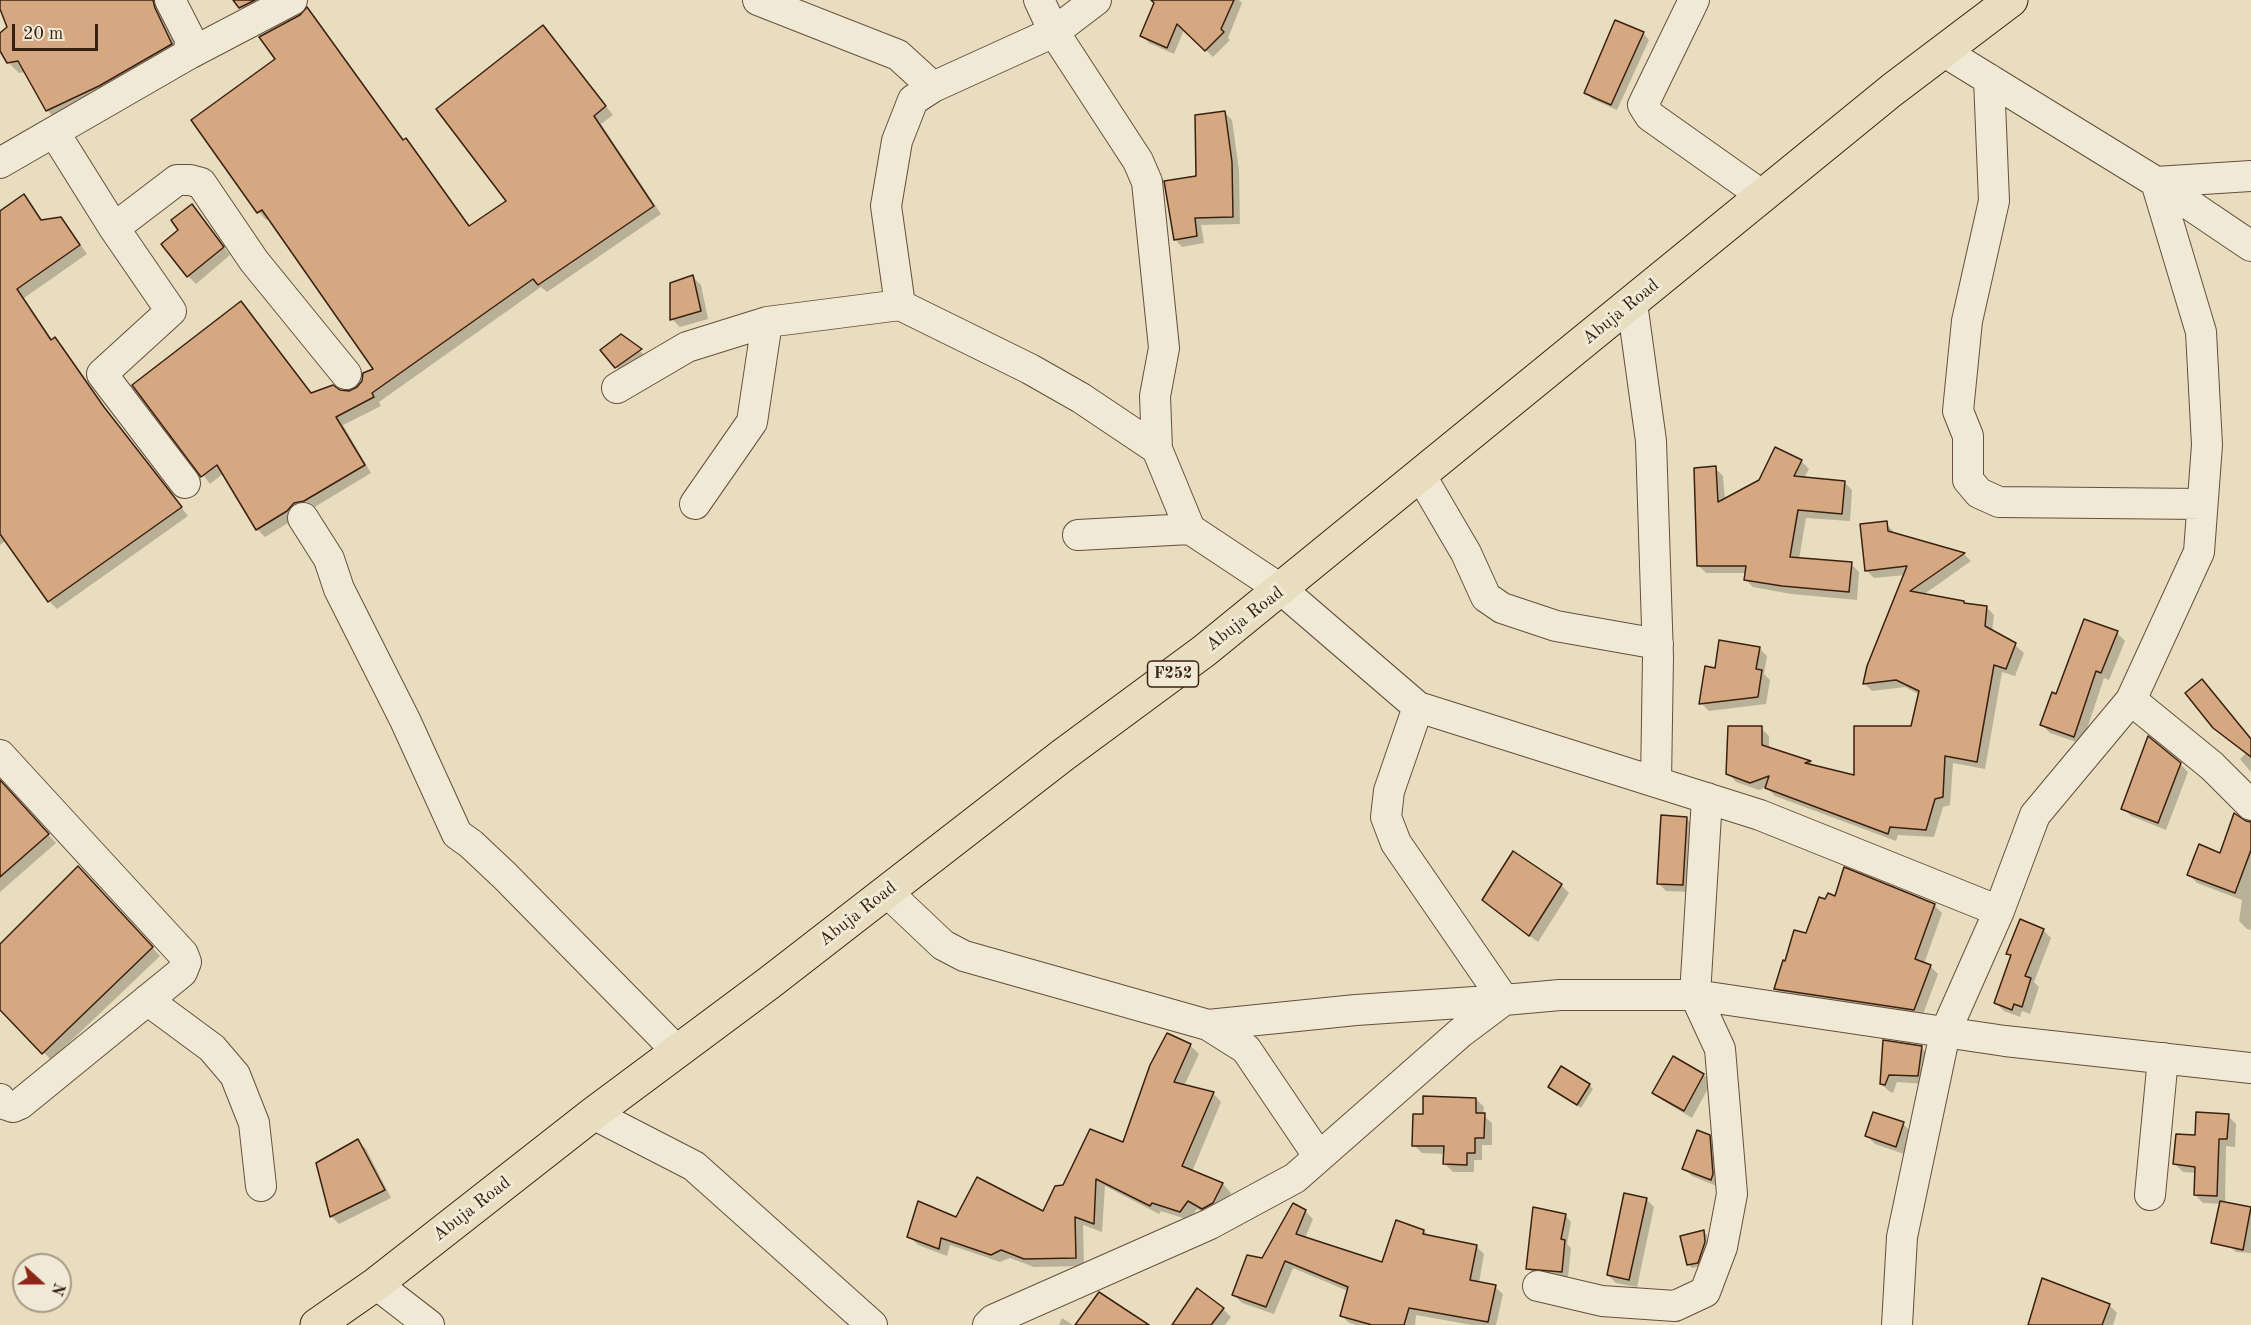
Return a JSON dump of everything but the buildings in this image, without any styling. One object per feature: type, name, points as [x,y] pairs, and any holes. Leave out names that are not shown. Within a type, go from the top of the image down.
[{"type":"main road","name":"Abuja Road","points":[[317,1325],[376,1284],[593,1114],[1282,590],[1892,90],[2011,0]]},
{"type":"street","points":[[170,0],[190,39],[189,54]]},
{"type":"street","points":[[0,163],[189,54],[292,0]]},
{"type":"street","points":[[758,0],[898,55],[933,87]]},
{"type":"street","points":[[1039,0],[1054,32],[1138,161],[1147,182],[1164,348],[1155,396],[1156,449],[1190,529],[1282,590],[1418,706],[1760,815],[1999,911]]},
{"type":"street","points":[[900,305],[886,206],[897,141],[913,100],[933,87],[1054,32],[1096,0]]},
{"type":"street","points":[[1694,0],[1643,105],[1650,116],[1763,196]]},
{"type":"street","points":[[1943,51],[2156,182],[2251,246]]},
{"type":"street","points":[[1989,79],[1994,201],[1967,321],[1958,411],[1968,435],[1968,480],[1979,493],[1999,502],[2202,504]]},
{"type":"street","points":[[54,132],[114,228],[171,311],[102,374],[185,483]]},
{"type":"street","points":[[2156,182],[2251,176]]},
{"type":"street","points":[[114,228],[177,180],[201,183],[254,261],[345,374]]},
{"type":"street","points":[[1897,1325],[1902,1237],[1945,1033],[1999,911],[2035,815],[2131,700],[2199,552],[2207,445],[2201,332],[2156,182]]},
{"type":"street","points":[[1632,303],[1651,441],[1658,644],[1656,782]]},
{"type":"street","points":[[617,388],[687,347],[767,322],[900,305],[1030,369],[1081,398],[1156,449]]},
{"type":"street","points":[[695,504],[752,422],[767,322]]},
{"type":"street","points":[[1421,476],[1466,553],[1486,597],[1502,608],[1556,626],[1658,644]]},
{"type":"street","points":[[303,518],[329,559],[339,589],[405,720],[457,834],[505,876],[678,1051]]},
{"type":"street","points":[[1078,535],[1190,529]]},
{"type":"street","points":[[2131,700],[2212,766],[2251,805]]},
{"type":"street","points":[[1418,706],[1389,791],[1386,817],[1396,843],[1504,1000]]},
{"type":"street","points":[[0,755],[183,954],[186,962],[182,972],[20,1104],[13,1107],[4,1104],[0,1099]]},
{"type":"street","points":[[1538,1286],[1675,1316],[1705,1292],[1722,1247],[1732,1194],[1720,1049],[1695,995],[1707,798]]},
{"type":"street","points":[[887,892],[943,945],[964,956],[1208,1025],[1246,1049],[1319,1157]]},
{"type":"street","points":[[1208,1025],[1356,1010],[1560,995],[1695,995],[1945,1033],[2251,1068]]},
{"type":"street","points":[[147,1000],[212,1048],[236,1075],[254,1123],[261,1185]]},
{"type":"street","points":[[988,1325],[1004,1315],[1210,1224],[1295,1178],[1460,1033],[1504,1000]]},
{"type":"street","points":[[2150,1195],[2163,1058]]},
{"type":"street","points":[[593,1114],[694,1166],[872,1325]]},
{"type":"street","points":[[376,1284],[429,1325]]}]
